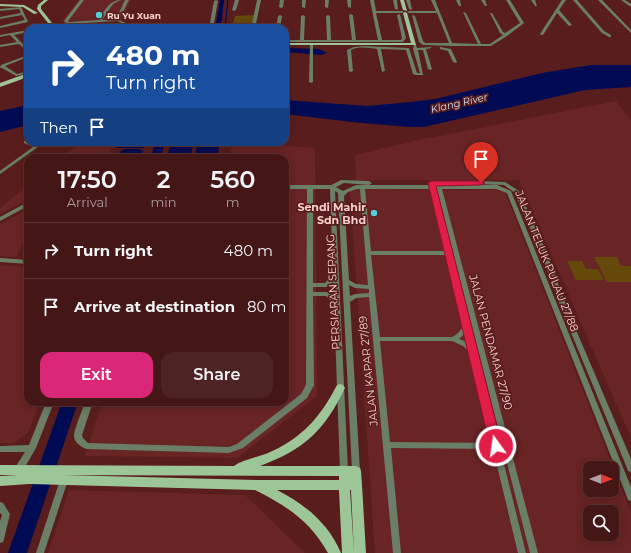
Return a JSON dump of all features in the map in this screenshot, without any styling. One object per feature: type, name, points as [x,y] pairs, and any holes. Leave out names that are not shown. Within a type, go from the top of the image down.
[{"type":"main road","points":[[0,2],[6,0]]},
{"type":"main road","points":[[16,0],[21,2]]},
{"type":"main road","points":[[0,2],[32,3],[46,0]]},
{"type":"main road","points":[[46,0],[39,6],[39,9],[49,24]]},
{"type":"main road","points":[[289,44],[311,46],[346,44],[415,47],[402,0]]},
{"type":"main road","points":[[0,2],[24,6],[36,13],[48,24]]},
{"type":"main road","points":[[32,3],[36,13]]},
{"type":"main road","points":[[0,86],[24,77]]},
{"type":"main road","points":[[227,471],[270,458],[297,443],[319,425],[328,414],[340,388]]},
{"type":"main road","points":[[0,470],[18,469],[31,474],[60,480],[257,485],[357,485]]},
{"type":"main road","points":[[0,481],[62,469],[356,471]]},
{"type":"main road","name":"PERSIARAN SEPANG","points":[[344,471],[348,553]]},
{"type":"main road","name":"PERSIARAN SEPANG","points":[[356,471],[360,553]]},
{"type":"main road","points":[[257,485],[297,506],[310,517],[321,530],[335,553]]},
{"type":"street","points":[[68,22],[66,20],[82,0]]},
{"type":"street","points":[[100,20],[112,3],[126,0]]},
{"type":"street","points":[[117,20],[126,0]]},
{"type":"street","points":[[234,10],[237,0]]},
{"type":"street","points":[[254,24],[259,0]]},
{"type":"street","points":[[281,7],[282,0]]},
{"type":"street","points":[[304,0],[304,7]]},
{"type":"street","points":[[327,0],[327,7]]},
{"type":"street","points":[[349,0],[350,7]]},
{"type":"street","points":[[372,0],[380,41]]},
{"type":"street","points":[[395,0],[397,9]]},
{"type":"street","points":[[289,41],[400,41],[404,38],[405,12],[408,0]]},
{"type":"street","points":[[433,0],[455,62]]},
{"type":"street","points":[[458,0],[460,5]]},
{"type":"street","points":[[483,0],[486,5]]},
{"type":"street","points":[[351,71],[349,50],[352,48],[407,46],[415,74],[421,74],[422,71],[415,47],[449,47],[493,44],[522,23],[508,0]]},
{"type":"street","points":[[533,0],[536,5]]},
{"type":"street","points":[[542,34],[564,0]]},
{"type":"street","points":[[575,0],[603,32],[610,36]]},
{"type":"street","points":[[600,0],[631,32]]},
{"type":"street","points":[[624,0],[630,4]]},
{"type":"street","points":[[212,24],[216,1]]},
{"type":"street","points":[[0,10],[21,9],[27,19],[26,22],[0,27]]},
{"type":"street","points":[[557,10],[570,25]]},
{"type":"street","points":[[374,12],[438,12]]},
{"type":"street","points":[[464,13],[480,45]]},
{"type":"street","points":[[0,18],[23,14]]},
{"type":"street","points":[[491,14],[502,32],[506,35]]},
{"type":"street","points":[[555,14],[562,15]]},
{"type":"street","points":[[351,15],[354,41]]},
{"type":"street","points":[[279,24],[280,16]]},
{"type":"street","points":[[302,41],[303,16]]},
{"type":"street","points":[[328,16],[328,41]]},
{"type":"street","points":[[413,16],[421,42],[424,46],[430,69]]},
{"type":"street","points":[[65,24],[68,22],[100,20],[117,20],[126,24]]},
{"type":"street","points":[[0,36],[24,32]]},
{"type":"street","points":[[11,34],[24,47]]},
{"type":"street","points":[[0,46],[19,43]]},
{"type":"street","points":[[311,46],[311,82]]},
{"type":"street","points":[[379,48],[383,70]]},
{"type":"street","points":[[1,67],[24,58]]},
{"type":"street","points":[[1,67],[16,75],[24,73]]},
{"type":"street","points":[[26,154],[36,147],[34,146]]},
{"type":"street","points":[[0,173],[24,156]]},
{"type":"street","name":"JALAN TELUK PULAU 27/88","points":[[289,187],[332,186],[343,181],[436,185],[500,183],[510,186],[516,191],[541,246],[568,318],[631,468]]},
{"type":"street","name":"JALAN TELUK PULAU 27/88","points":[[341,196],[349,189],[362,187],[419,187],[436,185],[497,188],[506,190],[512,196],[631,497]]},
{"type":"street","name":"JALAN PENDAMAR 27/90","points":[[436,185],[449,253],[522,553]]},
{"type":"street","points":[[332,186],[340,190],[341,196]]},
{"type":"street","name":"PERSIARAN SEPANG","points":[[332,186],[344,471]]},
{"type":"street","points":[[88,406],[78,435],[82,444],[92,448],[229,450],[240,446],[304,396],[310,385],[310,187]]},
{"type":"street","name":"JALAN KAPAR 27/89","points":[[362,187],[397,553]]},
{"type":"street","points":[[419,187],[430,191],[439,200],[444,192],[455,187]]},
{"type":"street","name":"PERSIARAN SEPANG","points":[[341,196],[356,471]]},
{"type":"street","name":"JALAN PENDAMAR 27/90","points":[[439,200],[534,553]]},
{"type":"street","points":[[0,219],[24,206]]},
{"type":"street","points":[[333,221],[342,221]]},
{"type":"street","points":[[368,253],[449,253]]},
{"type":"street","points":[[0,260],[24,262]]},
{"type":"street","points":[[310,285],[328,284],[335,275]]},
{"type":"street","points":[[346,281],[355,286],[371,287]]},
{"type":"street","points":[[310,294],[326,294],[336,302]]},
{"type":"street","points":[[347,301],[355,296],[372,295]]},
{"type":"street","points":[[453,339],[459,336],[467,327]]},
{"type":"street","points":[[376,339],[453,339],[465,344],[473,351]]},
{"type":"street","points":[[18,469],[32,448],[48,406]]},
{"type":"street","points":[[387,445],[496,446]]},
{"type":"street","points":[[0,450],[32,448]]},
{"type":"street","points":[[40,553],[60,480]]},
{"type":"street","points":[[0,538],[6,520],[6,514],[2,508]]},
{"type":"shaded area","points":[[79,0],[131,0],[122,21],[72,24],[61,22]]},
{"type":"shaded area","points":[[254,15],[252,24],[233,24],[235,16]]},
{"type":"shaded area","points":[[616,101],[631,121],[631,438],[519,180],[356,180],[355,155],[418,140]]},
{"type":"shaded area","points":[[76,146],[112,146],[109,154],[66,154]]},
{"type":"shaded area","points":[[231,146],[287,146],[315,148],[317,396],[237,458],[85,456],[101,406],[289,406],[289,154],[230,154]]},
{"type":"shaded area","points":[[24,188],[24,202],[0,214],[0,208]]},
{"type":"shaded area","points":[[355,189],[496,190],[505,192],[611,461],[583,461],[583,497],[619,497],[619,482],[631,513],[631,553],[375,553],[350,191]]},
{"type":"shaded area","points":[[24,211],[24,243],[16,257],[0,256],[0,225]]},
{"type":"shaded area","points":[[594,257],[617,257],[621,266],[631,266],[631,282],[607,282]]},
{"type":"shaded area","points":[[567,261],[582,261],[586,269],[598,269],[604,280],[576,280]]},
{"type":"shaded area","points":[[0,265],[24,267],[24,406],[38,406],[28,432],[14,443],[0,443]]},
{"type":"shaded area","points":[[69,490],[245,495],[305,553],[48,553]]},
{"type":"water","points":[[289,48],[319,49],[327,53],[322,55],[289,52]]},
{"type":"water","name":"Klang River","points":[[591,65],[631,65],[631,87],[585,90],[424,127],[352,122],[289,114],[289,100],[367,106],[411,102],[435,99],[542,73]]},
{"type":"water","points":[[24,106],[24,126],[0,132],[0,111]]},
{"type":"water","points":[[117,146],[145,146],[144,148],[116,148]]},
{"type":"water","points":[[154,146],[164,146],[162,154],[152,154]]},
{"type":"water","points":[[170,146],[193,146],[191,154],[168,154]]},
{"type":"water","points":[[197,146],[219,146],[218,154],[195,154]]},
{"type":"water","points":[[125,149],[139,149],[143,151],[142,154],[120,154],[121,151]]},
{"type":"water","points":[[61,406],[77,406],[27,553],[8,553]]},
{"type":"waterway","points":[[219,24],[222,0]]},
{"type":"waterway","points":[[225,24],[228,0]]},
{"type":"place","name":"Ru Yu Xuan","points":[[99,15]]},
{"type":"place","name":"Sendi Mahir Sdn Bhd","points":[[374,213]]},
{"type":"route","points":[[481,183],[432,183],[496,446]]}]
